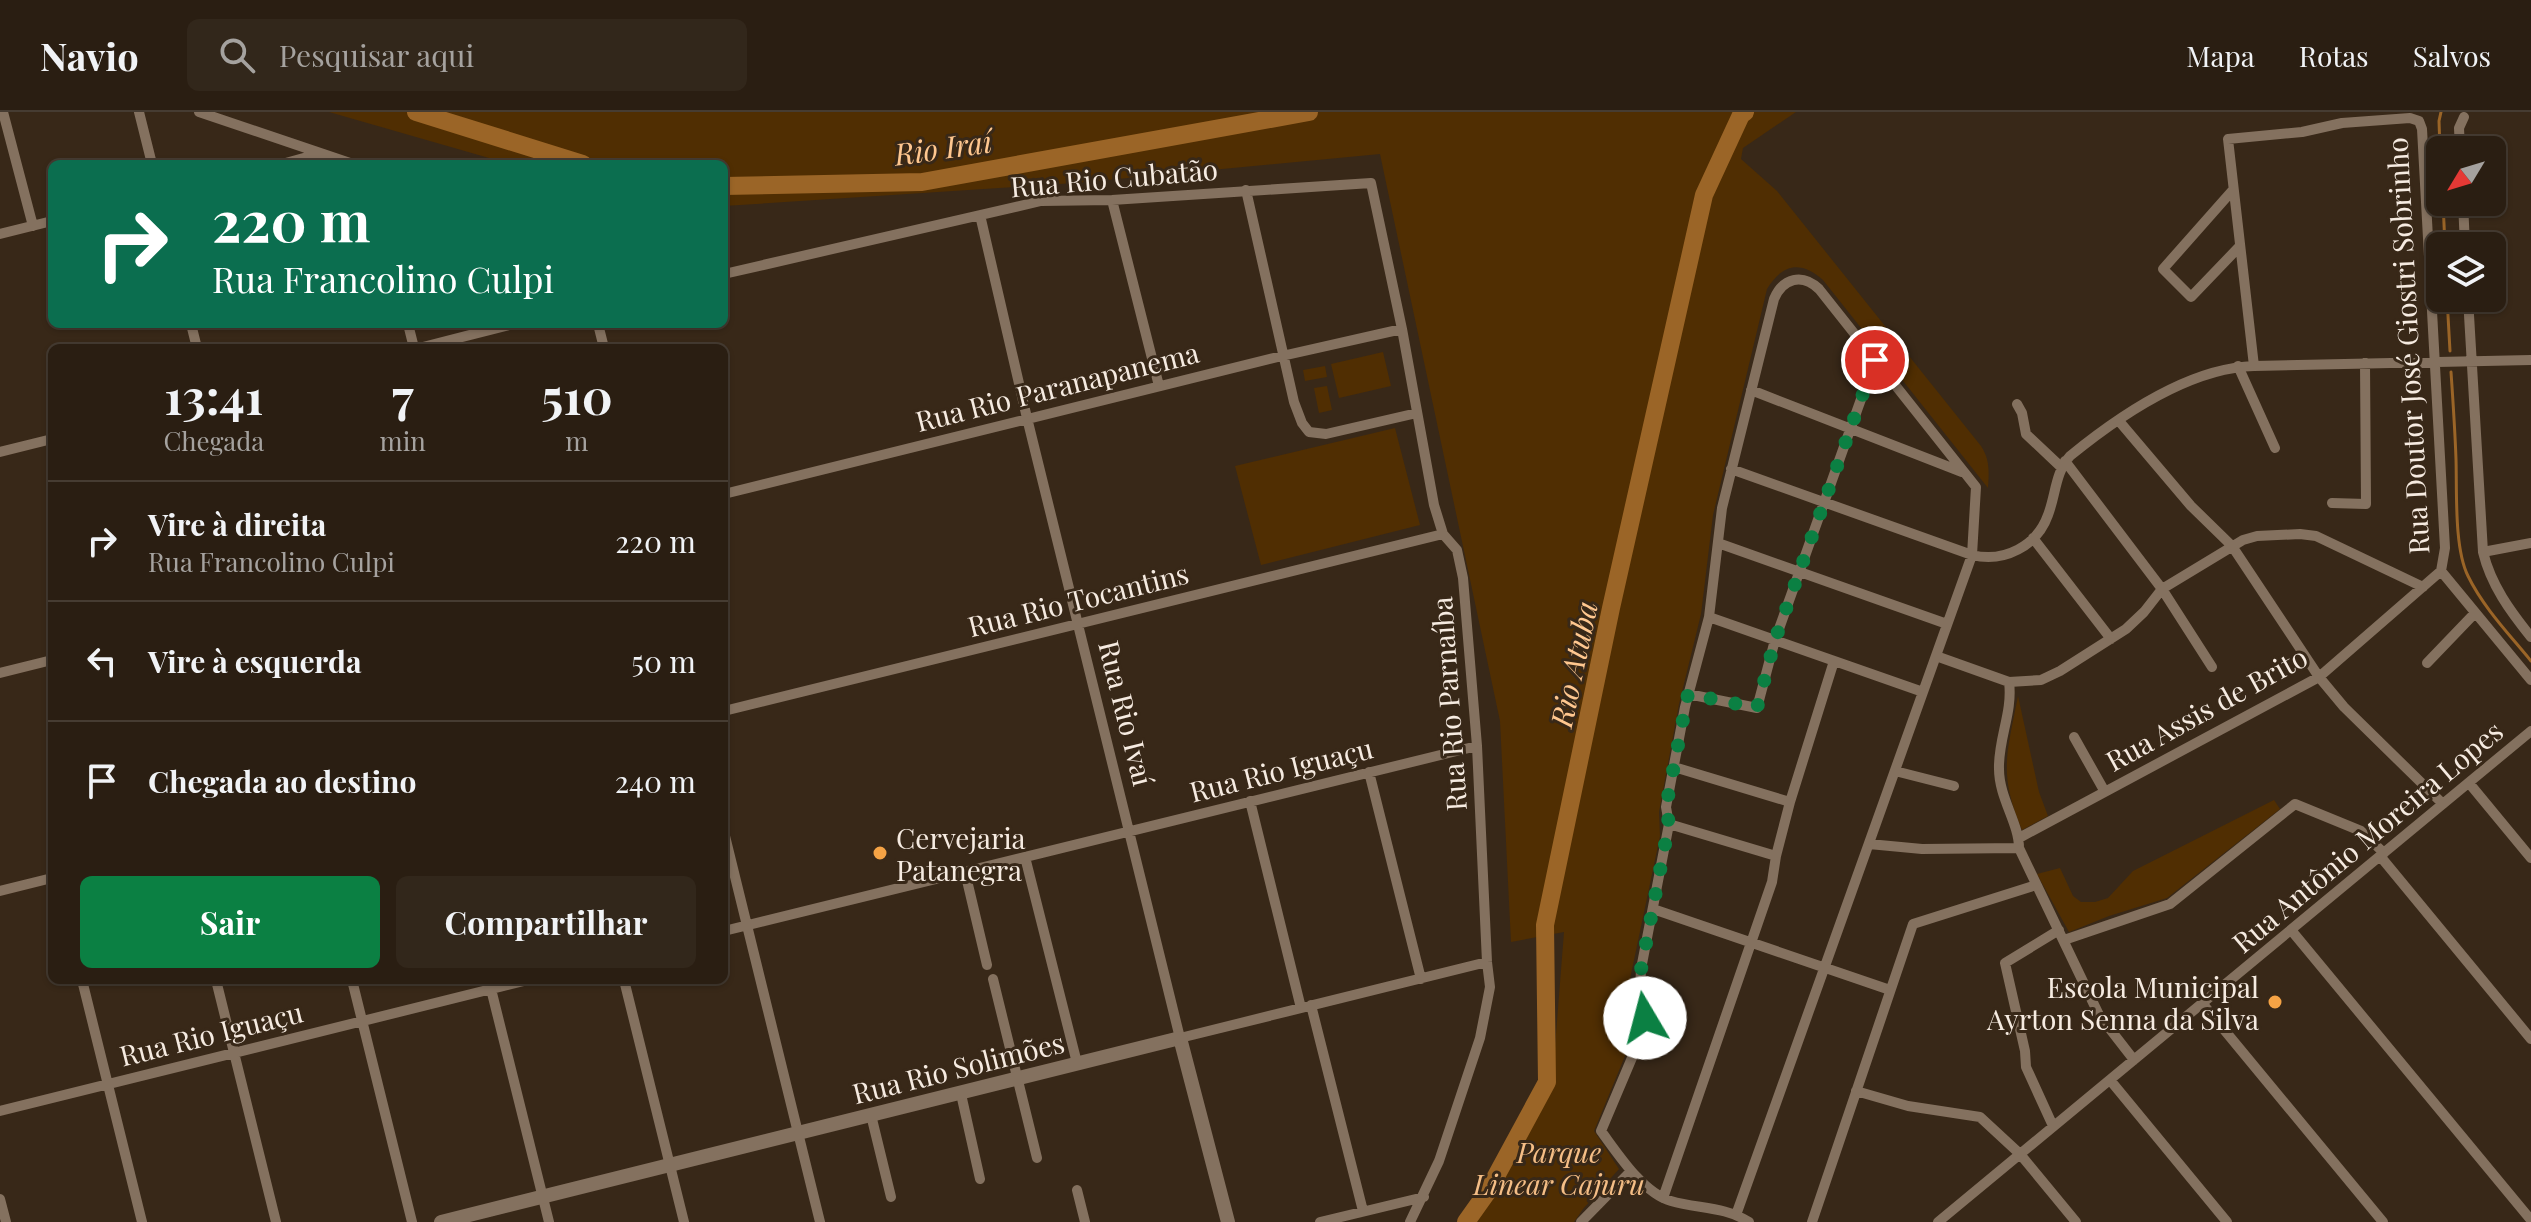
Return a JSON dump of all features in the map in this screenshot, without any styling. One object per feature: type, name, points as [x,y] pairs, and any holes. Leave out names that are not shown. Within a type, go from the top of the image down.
[{"type":"street","points":[[3,112],[33,226]]},
{"type":"street","points":[[139,112],[151,160]]},
{"type":"street","points":[[199,112],[341,160]]},
{"type":"street","points":[[2459,136],[2464,117]]},
{"type":"street","name":"Rua Doutor José Giostri Sobrinho","points":[[2232,191],[2228,139],[2302,132],[2342,123],[2410,118],[2419,121],[2422,129],[2445,548],[2441,571],[2531,680]]},
{"type":"street","points":[[295,160],[306,149]]},
{"type":"street","points":[[297,160],[320,153]]},
{"type":"street","name":"Rua Rio Cubatão","points":[[728,273],[1041,201],[1112,200],[1371,183]]},
{"type":"street","name":"Rua Rio Parnaíba","points":[[1371,183],[1434,505],[1443,534],[1457,550],[1463,578],[1477,746],[1490,987],[1480,1038],[1439,1161],[1410,1222]]},
{"type":"street","points":[[1246,190],[1282,356],[1302,423],[1309,432],[1326,434],[1417,413]]},
{"type":"street","points":[[2232,191],[2163,269],[2191,297],[2239,247]]},
{"type":"street","points":[[2232,191],[2254,366]]},
{"type":"street","points":[[1112,200],[1159,386]]},
{"type":"street","name":"Rua Rio Ivaí","points":[[980,215],[1027,418],[1228,1222]]},
{"type":"street","points":[[0,234],[48,222]]},
{"type":"street","points":[[1792,279],[1803,279],[1815,285],[1875,360],[1976,487],[1972,555],[1824,968],[1743,1219],[1719,1209],[1663,1198],[1631,1171],[1601,1131],[1646,1023],[1639,980],[1669,824],[1666,807],[1688,694],[1709,617],[1722,508],[1774,299],[1780,287],[1792,279]]},
{"type":"street","points":[[2469,312],[2483,552],[2498,591],[2531,637]]},
{"type":"street","points":[[432,344],[497,328]]},
{"type":"street","name":"Rua Rio Paranapanema","points":[[728,493],[1402,329]]},
{"type":"street","points":[[1688,694],[1757,708],[1775,640],[1875,360]]},
{"type":"street","points":[[1731,469],[1972,555],[2003,556],[2016,551],[2033,538],[2048,517],[2063,464],[2077,450],[2119,421],[2189,381],[2213,371],[2238,366],[2531,360]]},
{"type":"street","points":[[2332,503],[2366,504],[2365,363]]},
{"type":"street","points":[[2238,366],[2275,448]]},
{"type":"street","points":[[1751,390],[1964,472]]},
{"type":"street","points":[[2017,404],[2026,434],[2063,464],[2162,589],[2212,667]]},
{"type":"street","points":[[2119,421],[2191,506],[2232,546],[2319,677],[2367,731],[2443,804]]},
{"type":"street","points":[[0,452],[48,440]]},
{"type":"street","name":"Rua Rio Tocantins","points":[[728,710],[1443,534]]},
{"type":"street","points":[[1936,656],[2009,682],[2031,682],[2050,676],[2135,621],[2162,589],[2232,546],[2257,536],[2309,534],[2423,587]]},
{"type":"street","points":[[2033,538],[2111,639]]},
{"type":"street","points":[[1718,543],[1947,624]]},
{"type":"street","points":[[2483,552],[2531,543]]},
{"type":"street","name":"Rua Assis de Brito","points":[[1869,844],[1922,849],[2019,843],[2105,792],[2319,677],[2441,571]]},
{"type":"street","points":[[2427,663],[2475,613]]},
{"type":"street","points":[[1709,617],[1923,692]]},
{"type":"street","points":[[0,673],[48,661]]},
{"type":"street","points":[[1663,1198],[1753,943],[1772,882],[1790,802],[1834,661]]},
{"type":"street","points":[[2009,682],[2010,704],[1999,769],[2002,795],[2036,885],[2099,1015],[2134,1060]]},
{"type":"street","name":"Rua Antônio Moreira Lopes","points":[[1938,1222],[2531,731]]},
{"type":"street","points":[[2074,737],[2105,792]]},
{"type":"street","name":"Rua Rio Iguaçu","points":[[728,930],[1477,746]]},
{"type":"street","points":[[1674,767],[1790,802]]},
{"type":"street","points":[[1895,771],[1954,786]]},
{"type":"street","points":[[1369,772],[1421,979]]},
{"type":"street","points":[[2469,783],[2531,858]]},
{"type":"street","points":[[1250,801],[1363,1211]]},
{"type":"street","points":[[2053,1126],[2026,1067],[2005,963],[2062,935],[2170,904],[2295,804],[2361,831],[2531,1039]]},
{"type":"street","points":[[1669,824],[1776,856]]},
{"type":"street","points":[[728,848],[820,1222]]},
{"type":"street","points":[[1025,857],[1077,1063]]},
{"type":"street","points":[[965,872],[987,965]]},
{"type":"street","points":[[0,891],[48,879]]},
{"type":"street","points":[[1812,1222],[1913,924],[2036,885]]},
{"type":"street","points":[[1653,909],[1890,990]]},
{"type":"street","points":[[2291,930],[2531,1220]]},
{"type":"street","name":"Rua Rio Solimões","points":[[441,1222],[1487,962]]},
{"type":"street","points":[[993,979],[1037,1158]]},
{"type":"street","points":[[83,984],[142,1222]]},
{"type":"street","points":[[217,984],[276,1222]]},
{"type":"street","points":[[353,984],[412,1222]]},
{"type":"street","name":"Rua Rio Iguaçu","points":[[0,1111],[512,984]]},
{"type":"street","points":[[625,984],[684,1222]]},
{"type":"street","points":[[491,989],[549,1222]]},
{"type":"street","points":[[2202,1003],[2383,1222]]},
{"type":"street","points":[[2110,1080],[2227,1222]]},
{"type":"street","points":[[1856,1091],[1908,1106],[1980,1117],[2020,1154],[2076,1222]]},
{"type":"street","points":[[961,1094],[980,1179]]},
{"type":"street","points":[[871,1115],[891,1197]]},
{"type":"street","points":[[1586,1220],[1631,1171]]},
{"type":"street","points":[[1077,1190],[1085,1222]]},
{"type":"street","points":[[1320,1222],[1424,1197]]},
{"type":"street","points":[[0,1199],[6,1222]]},
{"type":"green space","name":"Parque Linear Cajuru","points":[[329,112],[1796,112],[1743,148],[1741,159],[1777,191],[1981,446],[1989,471],[1988,488],[1823,280],[1800,267],[1779,274],[1767,289],[1713,515],[1701,614],[1679,704],[1659,812],[1660,836],[1630,979],[1639,1022],[1594,1131],[1619,1169],[1574,1222],[1473,1222],[1552,1085],[1564,932],[1511,942],[1500,721],[1380,154],[1075,183],[728,206],[728,160],[496,160]]},
{"type":"green space","points":[[1383,352],[1391,386],[1339,398],[1331,364]]},
{"type":"green space","points":[[1325,366],[1327,377],[1305,381],[1303,370]]},
{"type":"green space","points":[[1327,386],[1332,410],[1319,413],[1314,388]]},
{"type":"green space","points":[[1395,428],[1420,525],[1261,565],[1235,466]]},
{"type":"green space","points":[[2018,696],[2039,792],[2048,816],[2022,830],[2007,778],[2008,749]]},
{"type":"green space","points":[[2274,800],[2280,809],[2167,898],[2069,932],[2037,874],[2060,868],[2073,896],[2081,902],[2108,898],[2133,871]]},
{"type":"waterway","name":"Rio Iraí","points":[[416,112],[570,160]]},
{"type":"waterway","name":"Rio Iraí","points":[[728,186],[922,182],[1309,112]]},
{"type":"waterway","name":"Rio Atuba","points":[[1466,1222],[1488,1191],[1547,1082],[1545,925],[1611,608],[1704,195],[1745,112]]},
{"type":"waterway","points":[[2440,136],[2441,112]]},
{"type":"waterway","points":[[2444,216],[2444,232]]},
{"type":"waterway","points":[[2448,312],[2450,351]]},
{"type":"waterway","points":[[2451,372],[2460,550],[2468,576],[2481,599],[2531,661]]},
{"type":"place","name":"Cervejaria Patanegra","points":[[880,853]]},
{"type":"place","name":"Escola Municipal Ayrton Senna da Silva","points":[[2275,1002]]},
{"type":"route","points":[[1645,1018],[1639,980],[1669,824],[1666,807],[1688,694],[1757,708],[1775,640],[1875,360]]}]
